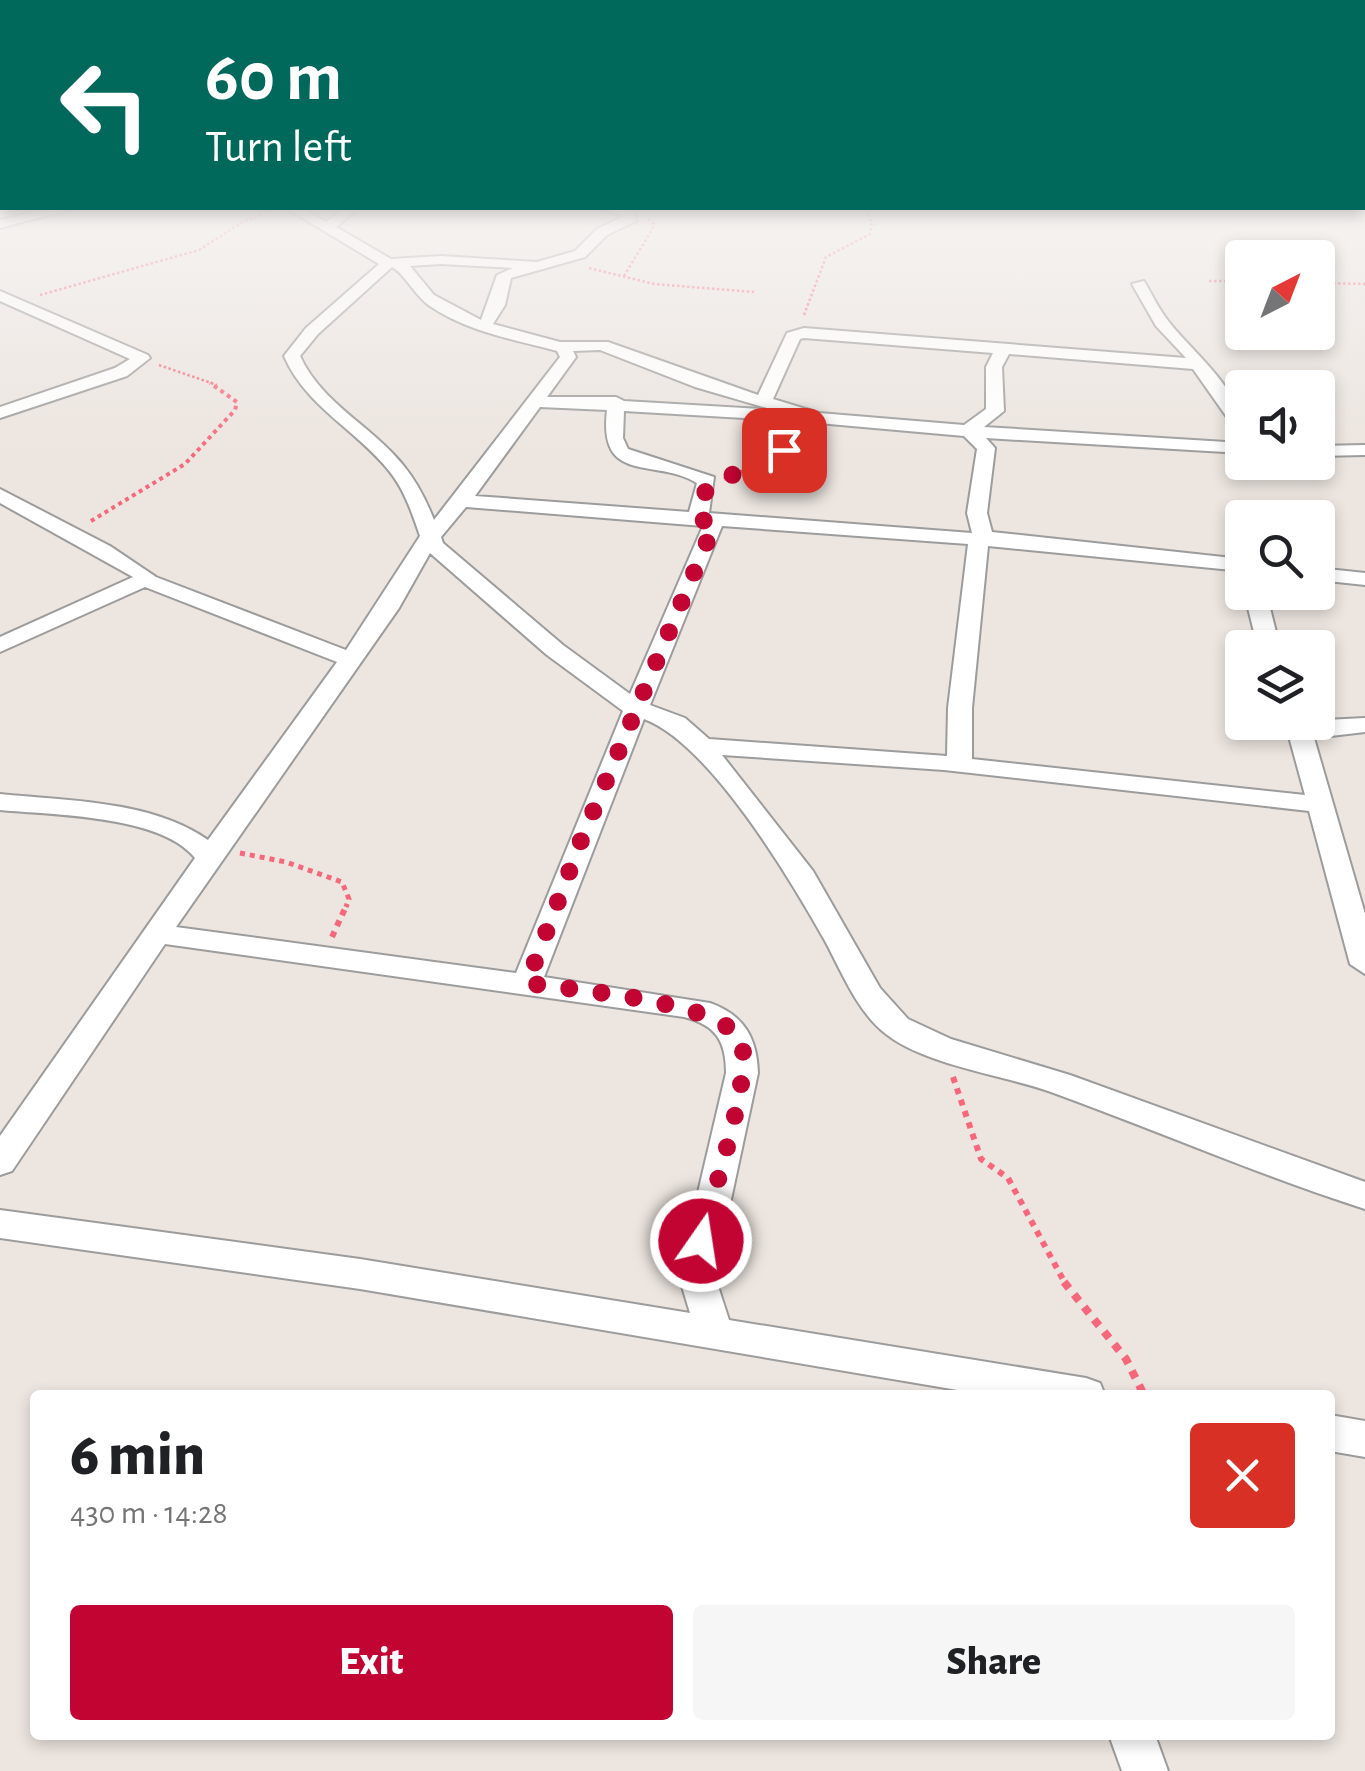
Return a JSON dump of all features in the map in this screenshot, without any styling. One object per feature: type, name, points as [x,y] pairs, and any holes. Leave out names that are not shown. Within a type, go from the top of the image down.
[{"type":"street","points":[[361,290],[312,331],[292,360],[330,408],[395,466],[414,494],[428,539],[555,650],[638,709],[671,720],[702,746],[803,876],[885,1016],[940,1047],[1059,1083],[1365,1196]]},
{"type":"street","points":[[0,1162],[352,659],[428,539],[568,357],[568,352],[560,347],[484,327],[436,304],[419,290]]},
{"type":"street","points":[[484,327],[500,290]]},
{"type":"street","points":[[1142,290],[1161,323],[1225,403]]},
{"type":"street","points":[[0,295],[136,353],[142,360],[121,372],[0,413]]},
{"type":"street","points":[[763,402],[795,334],[1136,356],[1196,364]]},
{"type":"street","points":[[560,347],[602,345],[807,416]]},
{"type":"street","points":[[968,430],[995,412],[994,367],[1004,349]]},
{"type":"street","points":[[533,401],[616,402],[1225,447]]},
{"type":"street","points":[[616,402],[614,434],[621,450],[640,461],[702,476],[708,487],[698,507],[708,521]]},
{"type":"street","points":[[959,765],[960,708],[984,540],[976,524],[986,448],[968,430]]},
{"type":"street","points":[[1335,451],[1365,450]]},
{"type":"street","points":[[0,494],[66,534],[141,570],[144,580]]},
{"type":"street","points":[[460,501],[984,540],[1225,563]]},
{"type":"street","points":[[527,983],[582,838],[638,709],[708,521]]},
{"type":"street","points":[[1335,576],[1365,579]]},
{"type":"street","points":[[0,644],[144,580],[188,593],[280,635],[352,659]]},
{"type":"street","points":[[1335,726],[1365,725]]},
{"type":"street","points":[[1303,740],[1365,964]]},
{"type":"street","points":[[702,746],[959,765],[1322,805]]},
{"type":"street","points":[[0,802],[160,825],[202,844],[214,854]]},
{"type":"street","points":[[160,934],[319,960],[527,983],[692,1008],[727,1024],[741,1040],[742,1073],[699,1266],[699,1283],[715,1333]]},
{"type":"street","points":[[0,1224],[360,1274],[1056,1390]]},
{"type":"street","points":[[1335,1435],[1365,1439]]},
{"type":"street","points":[[1134,1740],[1145,1771]]},
{"type":"path","points":[[20,304],[68,290]]},
{"type":"path","points":[[725,290],[754,292]]},
{"type":"path","points":[[795,334],[813,290]]},
{"type":"path","points":[[66,534],[124,504],[185,464],[236,410],[236,402],[219,386],[142,360]]},
{"type":"path","points":[[708,487],[780,455],[782,441],[807,416]]},
{"type":"path","points":[[214,854],[286,862],[342,882],[350,898],[319,960]]},
{"type":"path","points":[[940,1047],[967,1108],[981,1158],[1008,1178],[1056,1274],[1126,1359],[1142,1390]]},
{"type":"route","points":[[701,1241],[742,1073],[741,1040],[727,1024],[692,1008],[527,983],[582,838],[712,530],[714,522],[701,520],[698,513],[701,500],[708,487],[784,450]]}]
